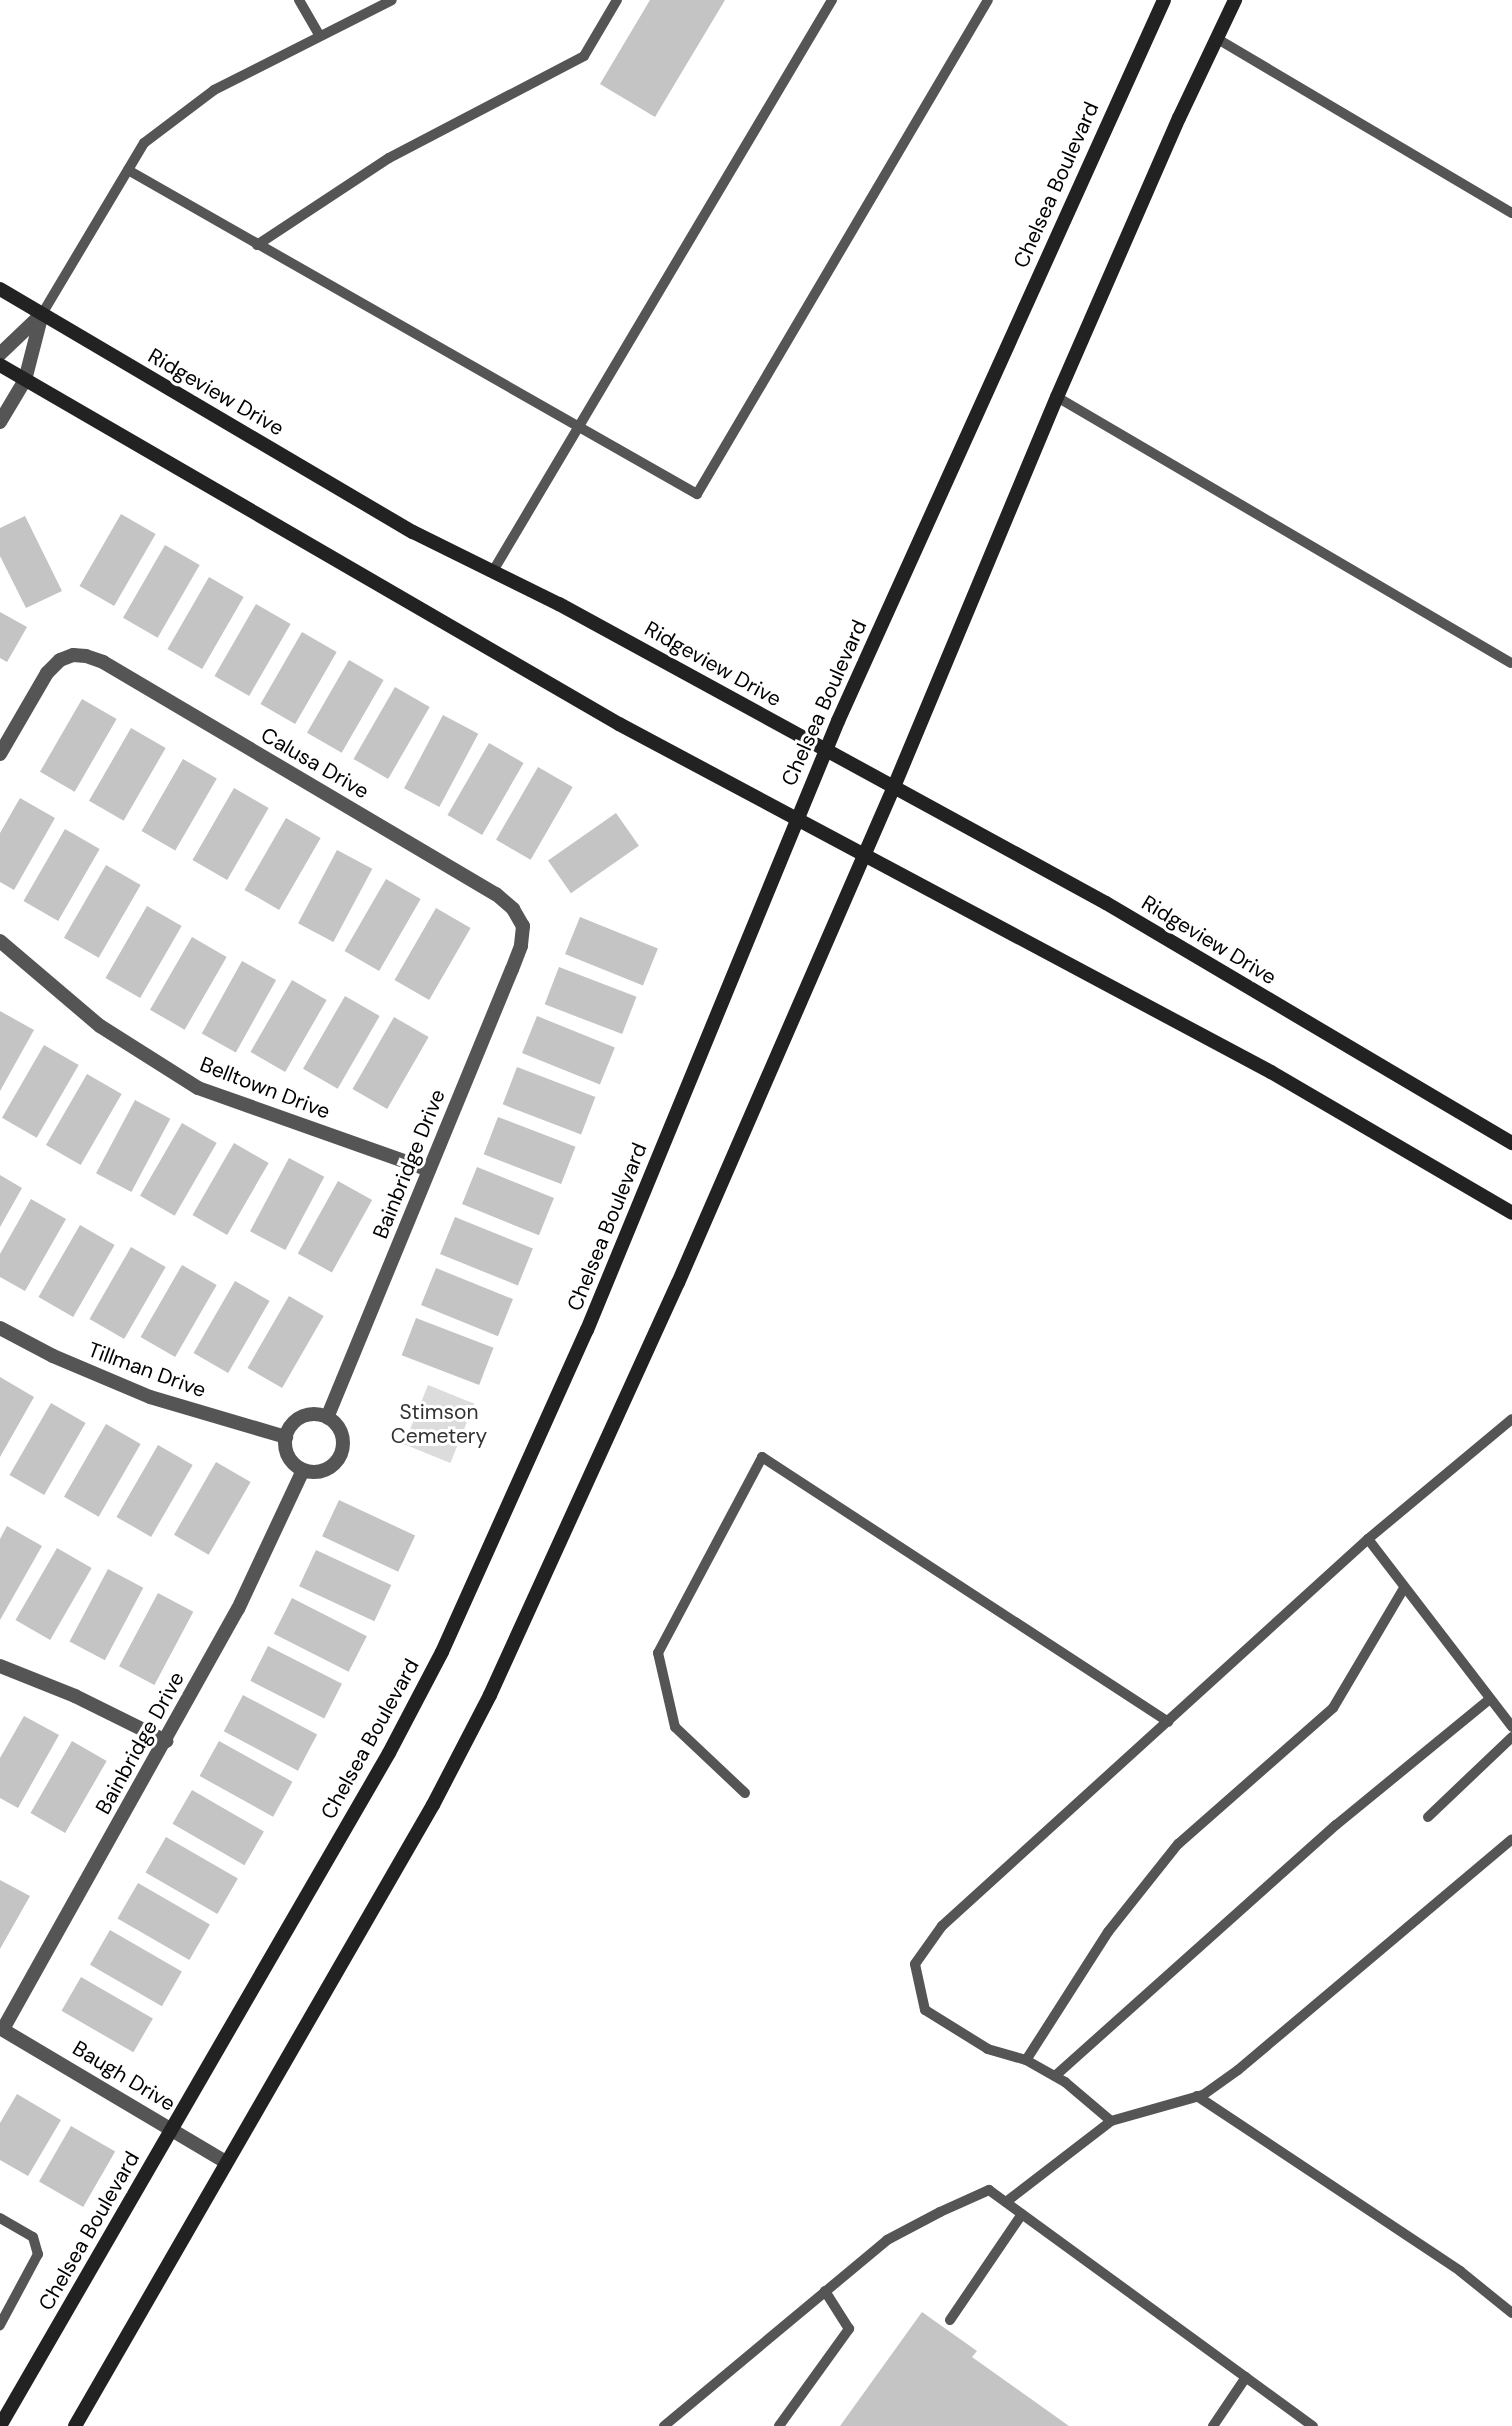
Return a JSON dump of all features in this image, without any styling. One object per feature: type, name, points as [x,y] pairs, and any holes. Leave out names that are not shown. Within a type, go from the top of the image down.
[{"type":"main road","name":"Chelsea Boulevard","points":[[0,2426],[389,1754],[442,1652],[587,1330],[825,750],[1164,0]]},
{"type":"main road","points":[[75,2426],[433,1805],[490,1695],[678,1283],[864,856],[1057,397],[1235,0]]},
{"type":"main road","name":"Ridgeview Drive","points":[[0,289],[413,532],[559,604],[892,789],[1106,903],[1512,1143]]},
{"type":"main road","points":[[0,365],[619,724],[1271,1072],[1512,1213]]},
{"type":"street","points":[[0,354],[42,314]]},
{"type":"street","points":[[0,422],[25,380],[42,314]]},
{"type":"street","name":"Calusa Drive","points":[[0,754],[47,673],[60,660],[73,654],[103,662],[496,894],[513,909],[523,926]]},
{"type":"street","name":"Bainbridge Drive","points":[[327,1417],[521,946],[523,926]]},
{"type":"street","name":"Belltown Drive","points":[[0,941],[100,1026],[146,1058],[198,1088],[429,1170]]},
{"type":"street","name":"Tillman Drive","points":[[0,1328],[53,1356],[138,1392],[286,1437]]},
{"type":"street","points":[[317,1414],[327,1417],[341,1430],[344,1439],[340,1458],[326,1470],[303,1470],[291,1461],[286,1452],[286,1437],[291,1424],[299,1418],[317,1414]]},
{"type":"street","name":"Bainbridge Drive","points":[[1,2029],[166,1741],[238,1609],[303,1470]]},
{"type":"street","points":[[0,1666],[75,1696],[166,1741]]},
{"type":"street","name":"Baugh Drive","points":[[1,2029],[226,2162]]},
{"type":"lane","points":[[299,0],[319,34]]},
{"type":"lane","points":[[42,314],[144,143],[214,90],[319,34],[392,0]]},
{"type":"lane","points":[[257,245],[390,158],[584,56],[617,0]]},
{"type":"lane","points":[[493,571],[832,0]]},
{"type":"lane","points":[[128,170],[697,494],[988,0]]},
{"type":"lane","points":[[1216,38],[1512,213]]},
{"type":"lane","points":[[1057,397],[1512,663]]},
{"type":"lane","points":[[1111,2122],[1055,2076],[1026,2060],[988,2049],[925,2010],[915,1964],[942,1926],[1368,1539],[1512,1419]]},
{"type":"lane","points":[[746,1793],[675,1727],[658,1653],[762,1457],[1168,1722]]},
{"type":"lane","points":[[1368,1539],[1512,1727]]},
{"type":"lane","points":[[1026,2060],[1108,1932],[1178,1844],[1334,1708],[1404,1588]]},
{"type":"lane","points":[[1055,2076],[1336,1825],[1490,1699]]},
{"type":"lane","points":[[1428,1817],[1512,1737]]},
{"type":"lane","points":[[1006,2202],[1111,2122],[1197,2096],[1238,2070],[1512,1839]]},
{"type":"lane","points":[[1197,2096],[1460,2272],[1512,2313]]},
{"type":"lane","points":[[664,2426],[887,2240],[940,2211],[989,2190],[1313,2426]]},
{"type":"lane","points":[[950,2319],[1023,2214]]},
{"type":"lane","points":[[0,2218],[33,2236],[38,2254],[0,2325]]},
{"type":"lane","points":[[779,2426],[849,2329],[825,2291]]},
{"type":"lane","points":[[1213,2426],[1246,2377]]},
{"type":"green space","name":"Stimson Cemetery","points":[[428,1385],[474,1404],[450,1463],[404,1444]]},
{"type":"building","points":[[650,0],[725,0],[655,117],[600,84]]},
{"type":"building","points":[[121,514],[156,534],[114,606],[79,586]]},
{"type":"building","points":[[25,516],[62,591],[26,608],[0,556],[0,528]]},
{"type":"building","points":[[165,545],[200,565],[158,638],[123,618]]},
{"type":"building","points":[[209,577],[244,597],[202,669],[168,649]]},
{"type":"building","points":[[256,604],[291,624],[249,696],[215,676]]},
{"type":"building","points":[[0,612],[27,627],[7,662],[0,658]]},
{"type":"building","points":[[302,632],[337,652],[295,724],[260,704]]},
{"type":"building","points":[[349,660],[384,680],[342,753],[307,733]]},
{"type":"building","points":[[395,687],[430,707],[388,779],[354,759]]},
{"type":"building","points":[[82,699],[117,719],[75,792],[40,772]]},
{"type":"building","points":[[443,715],[478,734],[439,807],[404,788]]},
{"type":"building","points":[[131,728],[166,748],[124,821],[89,801]]},
{"type":"building","points":[[489,743],[524,763],[482,835],[448,815]]},
{"type":"building","points":[[183,759],[217,778],[175,850],[142,831]]},
{"type":"building","points":[[538,767],[573,787],[531,860],[496,840]]},
{"type":"building","points":[[234,788],[269,808],[227,880],[192,860]]},
{"type":"building","points":[[20,798],[55,818],[14,890],[0,882],[0,833]]},
{"type":"building","points":[[616,813],[639,846],[571,893],[548,861]]},
{"type":"building","points":[[286,818],[321,838],[279,910],[245,890]]},
{"type":"building","points":[[65,829],[100,849],[58,921],[24,901]]},
{"type":"building","points":[[337,850],[372,869],[333,942],[298,923]]},
{"type":"building","points":[[106,865],[141,885],[99,958],[64,938]]},
{"type":"building","points":[[386,879],[421,899],[379,971],[344,951]]},
{"type":"building","points":[[147,906],[182,926],[140,998],[106,978]]},
{"type":"building","points":[[436,908],[471,928],[429,1000],[394,980]]},
{"type":"building","points":[[580,917],[658,948],[643,986],[565,954]]},
{"type":"building","points":[[192,937],[227,957],[185,1030],[150,1010]]},
{"type":"building","points":[[242,961],[276,980],[236,1053],[202,1034]]},
{"type":"building","points":[[559,967],[636,997],[622,1034],[545,1004]]},
{"type":"building","points":[[292,980],[327,1000],[285,1072],[251,1052]]},
{"type":"building","points":[[345,996],[380,1016],[338,1089],[303,1069]]},
{"type":"building","points":[[0,1011],[34,1030],[0,1091]]},
{"type":"building","points":[[537,1016],[615,1047],[600,1085],[522,1053]]},
{"type":"building","points":[[394,1017],[429,1037],[387,1109],[353,1089]]},
{"type":"building","points":[[44,1045],[79,1065],[37,1138],[2,1118]]},
{"type":"building","points":[[517,1067],[595,1097],[581,1134],[503,1104]]},
{"type":"building","points":[[87,1074],[122,1094],[81,1165],[46,1145]]},
{"type":"building","points":[[135,1100],[170,1119],[131,1192],[96,1173]]},
{"type":"building","points":[[498,1117],[575,1147],[561,1184],[484,1154]]},
{"type":"building","points":[[182,1123],[217,1143],[175,1216],[140,1196]]},
{"type":"building","points":[[234,1143],[269,1163],[227,1235],[192,1215]]},
{"type":"building","points":[[289,1158],[324,1177],[285,1250],[250,1231]]},
{"type":"building","points":[[477,1167],[554,1198],[539,1235],[462,1204]]},
{"type":"building","points":[[0,1175],[22,1188],[0,1227]]},
{"type":"building","points":[[338,1181],[372,1200],[332,1273],[298,1254]]},
{"type":"building","points":[[31,1199],[66,1219],[25,1291],[0,1277],[0,1254]]},
{"type":"building","points":[[455,1217],[533,1248],[518,1286],[440,1254]]},
{"type":"building","points":[[80,1225],[115,1245],[73,1317],[38,1297]]},
{"type":"building","points":[[131,1247],[166,1267],[124,1339],[90,1319]]},
{"type":"building","points":[[182,1265],[217,1285],[175,1357],[140,1337]]},
{"type":"building","points":[[436,1268],[513,1299],[498,1336],[421,1305]]},
{"type":"building","points":[[235,1281],[270,1301],[228,1373],[194,1353]]},
{"type":"building","points":[[289,1296],[324,1316],[282,1388],[248,1368]]},
{"type":"building","points":[[416,1318],[493,1348],[479,1385],[402,1355]]},
{"type":"building","points":[[0,1377],[34,1397],[0,1457]]},
{"type":"building","points":[[51,1403],[86,1423],[44,1495],[10,1475]]},
{"type":"building","points":[[106,1424],[141,1444],[99,1517],[64,1497]]},
{"type":"building","points":[[158,1445],[193,1465],[151,1537],[116,1517]]},
{"type":"building","points":[[216,1462],[251,1482],[209,1555],[174,1535]]},
{"type":"building","points":[[339,1500],[415,1535],[398,1572],[322,1536]]},
{"type":"building","points":[[7,1526],[42,1546],[0,1620],[0,1539]]},
{"type":"building","points":[[57,1548],[92,1568],[50,1640],[16,1620]]},
{"type":"building","points":[[316,1550],[391,1585],[374,1621],[299,1586]]},
{"type":"building","points":[[108,1569],[143,1588],[105,1660],[70,1641]]},
{"type":"building","points":[[158,1593],[193,1612],[154,1685],[119,1666]]},
{"type":"building","points":[[292,1598],[367,1636],[349,1672],[274,1634]]},
{"type":"building","points":[[268,1646],[342,1684],[324,1718],[250,1681]]},
{"type":"building","points":[[243,1695],[317,1734],[298,1771],[224,1731]]},
{"type":"building","points":[[24,1716],[59,1735],[18,1808],[0,1798],[0,1758]]},
{"type":"building","points":[[72,1741],[107,1761],[65,1833],[30,1813]]},
{"type":"building","points":[[219,1741],[292,1782],[273,1817],[200,1776]]},
{"type":"building","points":[[192,1790],[264,1832],[244,1865],[172,1824]]},
{"type":"building","points":[[166,1837],[238,1878],[217,1914],[146,1873]]},
{"type":"building","points":[[0,1880],[30,1896],[0,1949]]},
{"type":"building","points":[[138,1883],[210,1924],[189,1960],[118,1919]]},
{"type":"building","points":[[110,1930],[182,1972],[162,2006],[90,1965]]},
{"type":"building","points":[[81,1977],[153,2018],[133,2052],[62,2011]]},
{"type":"building","points":[[17,2094],[61,2120],[28,2176],[0,2160],[0,2123]]},
{"type":"building","points":[[71,2126],[115,2152],[83,2207],[39,2181]]},
{"type":"building","points":[[922,2312],[977,2351],[972,2357],[1069,2426],[840,2426]]}]
